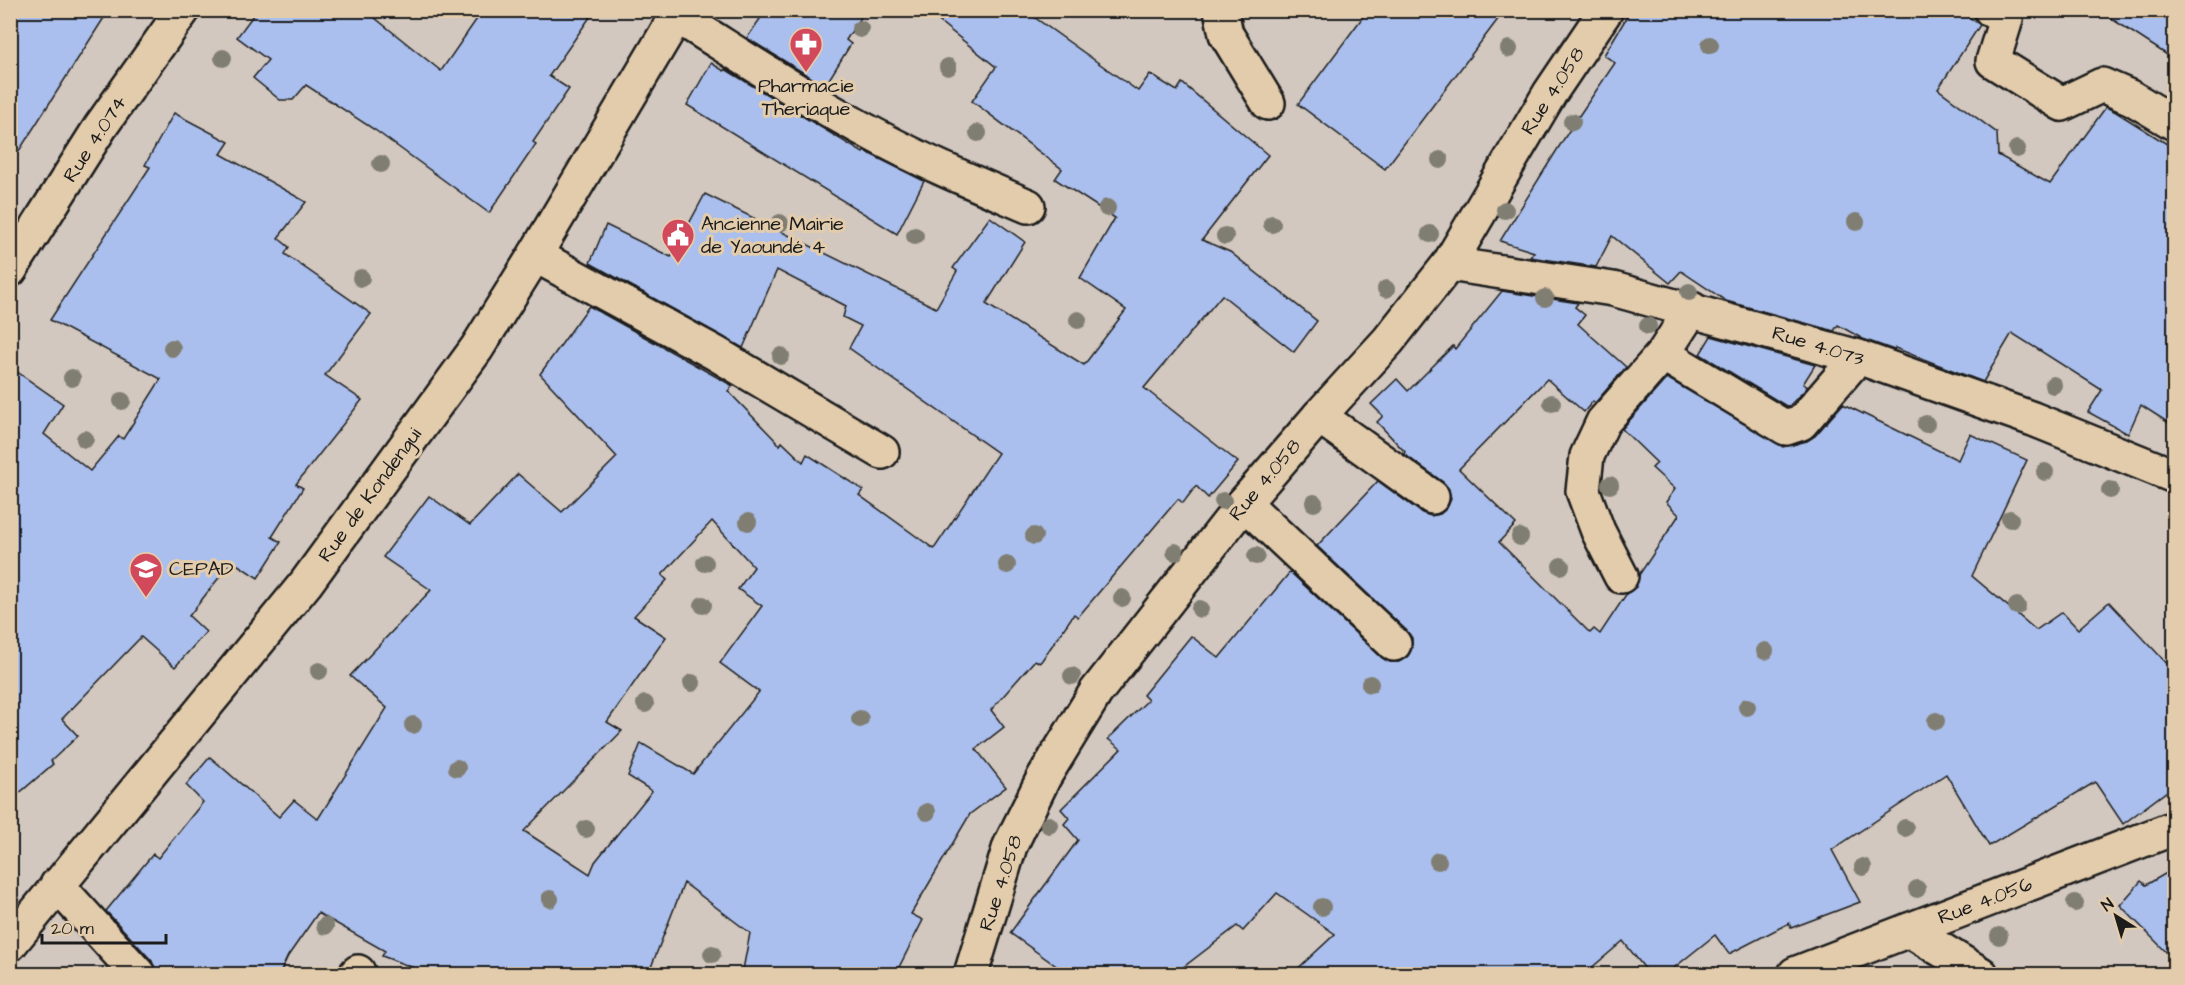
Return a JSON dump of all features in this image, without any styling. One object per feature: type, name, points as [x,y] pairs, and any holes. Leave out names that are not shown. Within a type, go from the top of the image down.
[{"type":"street","name":"Rue 4.074","points":[[10,270],[101,126],[183,10]]},
{"type":"street","points":[[1221,10],[1226,34],[1268,103]]},
{"type":"street","name":"Rue 4.058","points":[[971,975],[1010,846],[1044,777],[1096,692],[1244,503],[1388,341],[1449,264],[1550,93],[1606,10]]},
{"type":"street","points":[[1990,10],[2006,19],[1993,61],[2062,104],[2102,85],[2132,98],[2175,123]]},
{"type":"street","points":[[679,13],[822,106],[879,138],[957,176],[1028,206]]},
{"type":"street","name":"Rue de Kondengui","points":[[10,944],[306,583],[477,348],[679,13]]},
{"type":"street","points":[[535,255],[725,359],[882,452]]},
{"type":"street","name":"Rue 4.073","points":[[1449,264],[1612,289],[1692,309],[1858,357],[2033,419],[2175,476]]},
{"type":"street","points":[[1622,576],[1598,531],[1583,491],[1587,456],[1604,422],[1663,354],[1692,309]]},
{"type":"street","points":[[1663,354],[1786,428],[1801,423],[1858,357]]},
{"type":"street","points":[[1319,416],[1432,497]]},
{"type":"street","points":[[1244,503],[1394,644]]},
{"type":"street","name":"Rue 4.056","points":[[1795,975],[2175,828]]},
{"type":"street","points":[[57,885],[138,975]]},
{"type":"street","points":[[1909,930],[1981,975]]},
{"type":"building","points":[[18,10],[109,10],[10,165],[10,22]]},
{"type":"building","points":[[257,10],[365,10],[441,71],[483,10],[595,10],[549,76],[569,89],[533,142],[536,144],[489,213],[375,130],[306,85],[293,100],[280,100],[253,78],[268,60],[237,37]]},
{"type":"building","name":"Pharmacie Theriaque","points":[[766,10],[865,10],[846,40],[851,44],[825,86],[747,38]]},
{"type":"building","points":[[925,10],[1024,10],[1138,91],[1150,74],[1177,91],[1182,83],[1268,155],[1202,240],[1230,252],[1317,321],[1294,352],[1222,295],[1144,388],[1238,462],[1208,498],[1196,486],[1183,503],[1178,499],[1078,617],[1074,614],[1040,663],[1035,660],[991,710],[1004,727],[976,749],[1006,787],[970,814],[911,914],[923,920],[895,975],[742,975],[750,933],[684,883],[648,975],[433,975],[382,956],[385,951],[318,913],[288,956],[279,975],[156,975],[152,961],[106,911],[153,854],[158,858],[203,802],[186,785],[210,757],[279,817],[294,800],[318,819],[387,708],[350,676],[431,590],[383,557],[429,496],[470,525],[518,474],[562,512],[617,457],[540,374],[589,306],[733,386],[728,391],[780,445],[782,442],[803,462],[807,454],[863,490],[859,495],[934,549],[998,453],[849,348],[861,326],[843,317],[846,306],[777,270],[743,348],[590,263],[606,225],[671,257],[705,194],[936,308],[957,271],[953,268],[990,217],[1025,242],[986,304],[1084,365],[1126,310],[1080,278],[1115,218],[1055,179],[1062,169],[972,101],[996,67]],"holes":[[[712,521],[754,567],[738,589],[762,606],[720,663],[759,692],[693,774],[641,743],[628,776],[652,791],[595,862],[590,874],[524,831],[622,731],[607,722],[666,637],[634,616],[667,580],[662,575]]]},
{"type":"building","points":[[1368,10],[1505,10],[1385,169],[1298,104]]},
{"type":"building","points":[[1631,10],[1959,10],[1980,25],[1938,89],[1997,133],[1998,155],[2050,184],[2106,107],[2175,149],[2175,427],[2141,405],[2128,434],[2088,412],[2102,390],[2012,333],[1983,382],[1895,348],[1894,350],[1863,339],[1838,325],[1834,331],[1726,301],[1681,271],[1670,283],[1612,236],[1596,267],[1530,257],[1534,252],[1500,241],[1572,126],[1615,63],[1604,55]]},
{"type":"building","points":[[2098,10],[2175,10],[2175,60]]},
{"type":"building","points":[[711,63],[724,71],[725,69],[863,153],[864,151],[924,181],[897,234],[687,105]]},
{"type":"building","points":[[174,113],[229,142],[221,154],[306,202],[278,238],[289,247],[285,254],[371,314],[325,375],[362,400],[296,484],[303,488],[272,537],[281,542],[258,578],[232,561],[189,616],[206,632],[175,667],[141,637],[62,719],[78,736],[51,761],[53,764],[10,801],[10,367],[63,404],[44,434],[90,471],[119,436],[123,439],[161,379],[50,320],[150,167],[145,165]]},
{"type":"building","points":[[1502,291],[1578,303],[1575,307],[1585,315],[1578,324],[1626,367],[1595,403],[1593,401],[1584,412],[1547,379],[1459,469],[1516,524],[1499,542],[1590,633],[1594,629],[1600,634],[1627,593],[1636,587],[1639,575],[1679,515],[1666,502],[1675,489],[1652,468],[1657,463],[1622,429],[1667,378],[1783,447],[1807,441],[1815,436],[1843,404],[1958,460],[1970,434],[2027,460],[1972,576],[2036,630],[2062,612],[2078,629],[2109,602],[2175,672],[2175,785],[2123,824],[2095,782],[1989,846],[1946,774],[1832,850],[1860,902],[1791,928],[1789,923],[1729,954],[1715,935],[1665,975],[1650,975],[1623,941],[1583,975],[1291,975],[1335,934],[1277,893],[1243,931],[1237,926],[1173,975],[1069,975],[1010,933],[1078,840],[1064,824],[1069,818],[1061,809],[1121,749],[1108,739],[1148,700],[1143,695],[1191,636],[1219,658],[1290,572],[1382,658],[1390,662],[1399,662],[1408,656],[1412,648],[1412,638],[1407,631],[1317,546],[1378,481],[1422,513],[1431,516],[1440,514],[1447,508],[1451,499],[1449,489],[1443,482],[1404,454],[1405,452],[1377,422],[1383,416],[1371,404],[1397,379],[1408,391],[1453,346],[1455,349]]},
{"type":"building","points":[[1711,336],[1815,365],[1803,384],[1808,387],[1788,407],[1700,354]]},
{"type":"building","points":[[2175,868],[2175,961],[2120,905],[2141,881],[2146,885]]},
{"type":"place","name":"Pharmacie Theriaque","points":[[806,73]]},
{"type":"place","name":"Ancienne Mairie de Yaoundé 4","points":[[678,264]]},
{"type":"place","name":"CEPAD","points":[[146,598]]}]
